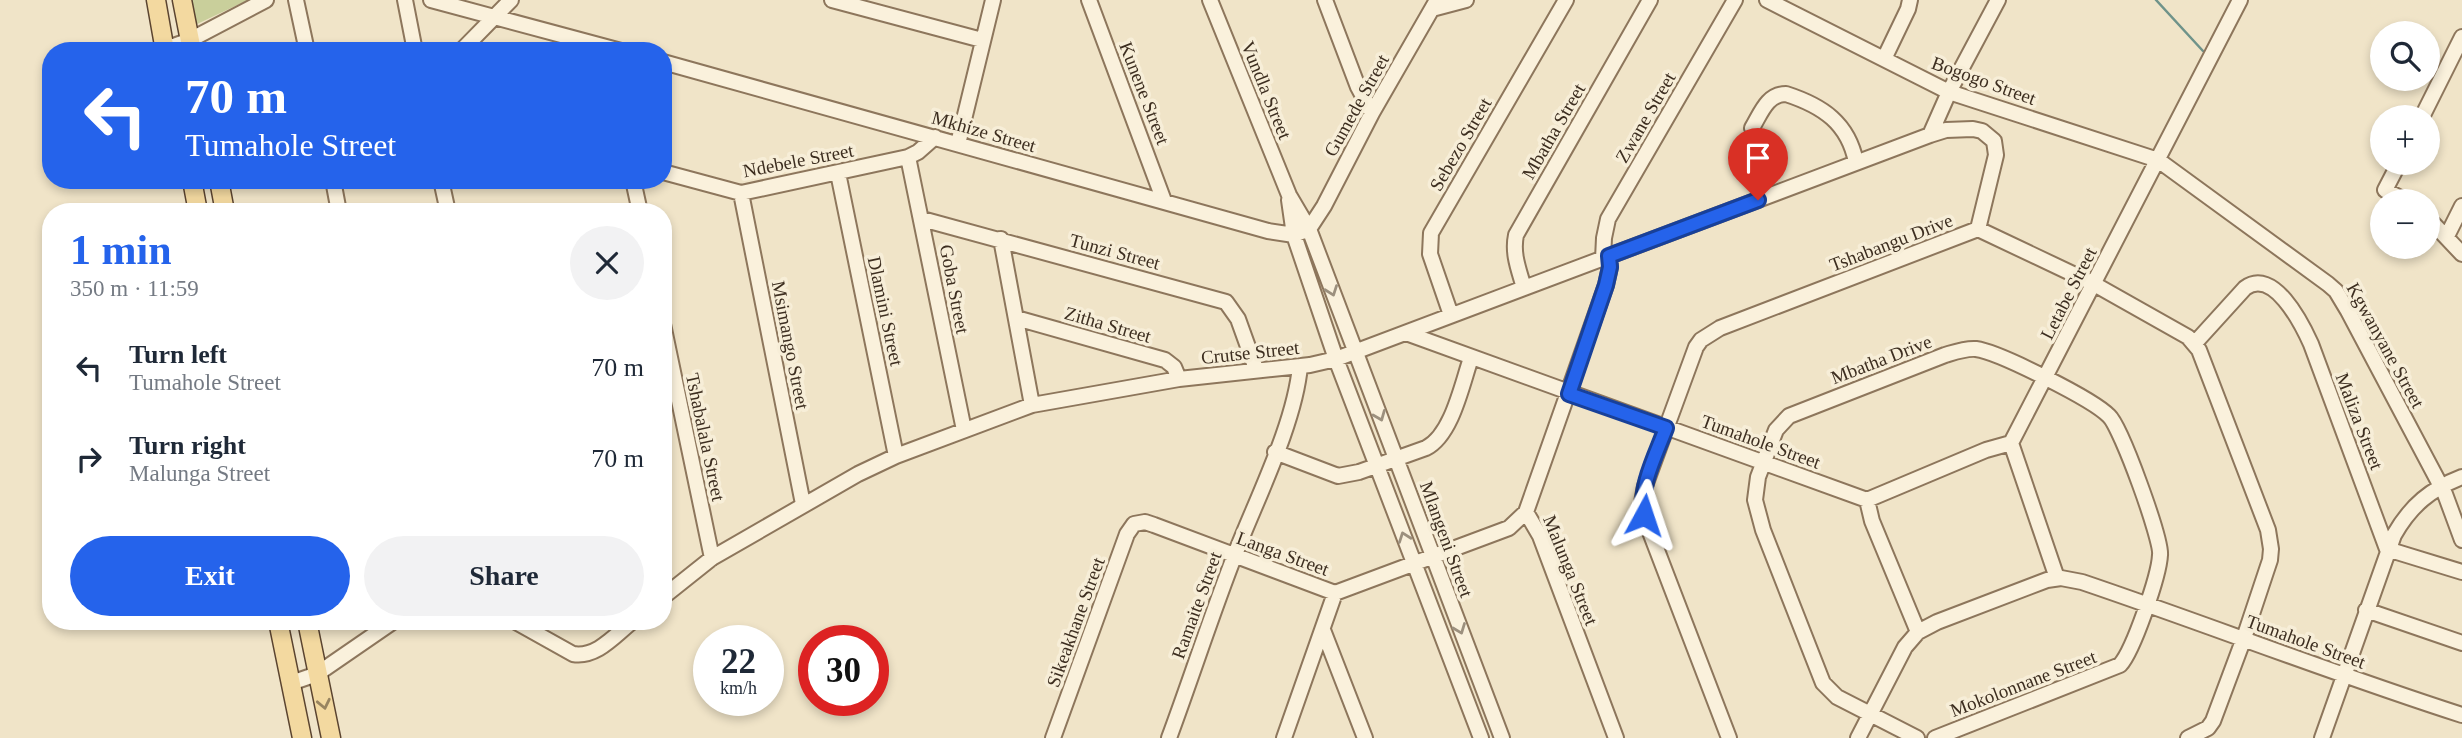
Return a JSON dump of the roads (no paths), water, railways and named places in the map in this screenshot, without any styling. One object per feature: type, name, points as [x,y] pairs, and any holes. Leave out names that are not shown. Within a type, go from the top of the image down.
[{"type":"main road","points":[[156,0],[164,42]]},
{"type":"main road","points":[[182,0],[190,42]]},
{"type":"main road","points":[[280,630],[302,738]]},
{"type":"main road","points":[[309,630],[331,738]]},
{"type":"street","points":[[196,42],[267,0]]},
{"type":"street","points":[[296,0],[305,42]]},
{"type":"street","points":[[405,0],[413,42]]},
{"type":"street","points":[[431,0],[587,42]]},
{"type":"street","points":[[470,42],[511,0]]},
{"type":"street","points":[[831,0],[982,40]]},
{"type":"street","points":[[958,144],[993,0]]},
{"type":"street","name":"Kunene Street","points":[[1089,0],[1164,201]]},
{"type":"street","name":"Vundla Street","points":[[1210,0],[1289,195],[1309,229],[1354,353]]},
{"type":"street","points":[[1325,0],[1358,87],[1372,113]]},
{"type":"street","points":[[1435,4],[1466,0]]},
{"type":"street","name":"Sebezo Street","points":[[1451,315],[1430,254],[1431,233],[1566,0]]},
{"type":"street","name":"Mbatha Street","points":[[1524,288],[1513,247],[1516,235],[1650,0]]},
{"type":"street","name":"Zwane Street","points":[[1606,257],[1605,227],[1614,208],[1735,0]]},
{"type":"street","name":"Bogogo Street","points":[[1768,0],[1950,92],[2158,160]]},
{"type":"street","points":[[1884,59],[1910,0]]},
{"type":"street","points":[[1930,135],[1997,0]]},
{"type":"street","name":"Letabe Street","points":[[2011,443],[2240,0]]},
{"type":"street","name":"Gumede Street","points":[[1309,229],[1435,4]]},
{"type":"street","points":[[2428,105],[2462,37]]},
{"type":"street","name":"Mkhize Street","points":[[672,64],[1096,184],[1268,231],[1294,235]]},
{"type":"street","points":[[1752,128],[1769,100],[1779,94],[1786,94],[1831,116],[1839,123],[1853,148],[1856,162]]},
{"type":"street","name":"Crutse Street","points":[[672,590],[712,558],[803,504],[896,456],[1032,405],[1179,379],[1300,366],[1336,359],[1946,130],[1982,131],[1994,141],[1996,155],[1978,229]]},
{"type":"street","name":"Ndebele Street","points":[[672,174],[741,193],[908,157],[935,137]]},
{"type":"street","name":"Goba Street","points":[[908,157],[964,430]]},
{"type":"street","name":"Kgwanyane Street","points":[[2158,160],[2336,291],[2441,485],[2462,540]]},
{"type":"street","name":"Dlamini Street","points":[[838,173],[896,456]]},
{"type":"street","name":"Msimango Street","points":[[741,193],[803,504]]},
{"type":"street","name":"Vundla Street","points":[[1289,195],[1294,235],[1336,359]]},
{"type":"street","points":[[2447,236],[2462,206]]},
{"type":"street","name":"Tunzi Street","points":[[922,219],[1226,302],[1238,319],[1256,369]]},
{"type":"street","points":[[1294,235],[1309,229]]},
{"type":"street","name":"Tshabangu Drive","points":[[1729,738],[1644,515],[1642,502],[1645,486],[1696,348],[1709,333],[1978,229],[2094,284],[2195,343]]},
{"type":"street","points":[[2440,229],[2462,254]]},
{"type":"street","points":[[1001,239],[1032,405]]},
{"type":"street","name":"Malunga Street","points":[[1606,257],[1610,267],[1606,285],[1527,512],[1540,536],[1616,738]]},
{"type":"street","name":"Maliza Street","points":[[2195,343],[2245,288],[2253,283],[2258,281],[2269,285],[2283,298],[2299,320],[2311,344],[2387,549]]},
{"type":"street","name":"Zitha Street","points":[[1016,318],[1165,360],[1174,367],[1179,379]]},
{"type":"street","name":"Tumahole Street","points":[[1406,333],[1867,500]]},
{"type":"street","points":[[2188,738],[2200,733],[2213,722],[2270,560],[2271,539],[2195,343]]},
{"type":"street","name":"Mbatha Drive","points":[[1917,738],[1828,691],[1818,672],[1758,515],[1755,500],[1764,462],[1776,430],[1789,416],[1945,355],[1972,348],[1983,350],[2046,377],[2109,415],[2120,433],[2160,545],[2159,562],[2147,604],[2123,661]]},
{"type":"street","name":"Mlangeni Street","points":[[1354,353],[1397,458],[1502,738]]},
{"type":"street","points":[[1275,452],[1338,476],[1378,466],[1426,448],[1441,437],[1471,358]]},
{"type":"street","name":"Mlangeni Street","points":[[1336,359],[1481,738]]},
{"type":"street","name":"Ramaite Street","points":[[1169,738],[1234,555],[1275,452],[1295,392],[1300,366]]},
{"type":"street","name":"Tshabalala Street","points":[[672,367],[712,558]]},
{"type":"street","points":[[1858,738],[1905,647],[1918,632],[1937,622],[2057,578],[2011,443],[1986,450],[1867,500],[1872,521],[1918,632]]},
{"type":"street","points":[[2322,738],[2387,549],[2407,513],[2417,502],[2441,485],[2462,477]]},
{"type":"street","name":"Langa Street","points":[[1138,523],[1154,525],[1335,593],[1509,528],[1527,512]]},
{"type":"street","name":"Sikeakhane Street","points":[[1053,738],[1127,534],[1131,527],[1138,523]]},
{"type":"street","points":[[2387,549],[2462,572]]},
{"type":"street","name":"Tumahole Street","points":[[2057,578],[2082,582],[2344,676],[2462,715]]},
{"type":"street","points":[[1284,738],[1335,593]]},
{"type":"street","points":[[2366,610],[2462,643]]},
{"type":"street","points":[[290,683],[317,674],[381,630]]},
{"type":"street","points":[[530,630],[573,654],[593,653],[612,630]]},
{"type":"street","points":[[1323,630],[1365,738]]},
{"type":"street","name":"Mokolonnane Street","points":[[1935,738],[2114,668],[2123,661]]},
{"type":"waterway","points":[[2156,0],[2203,51]]}]
